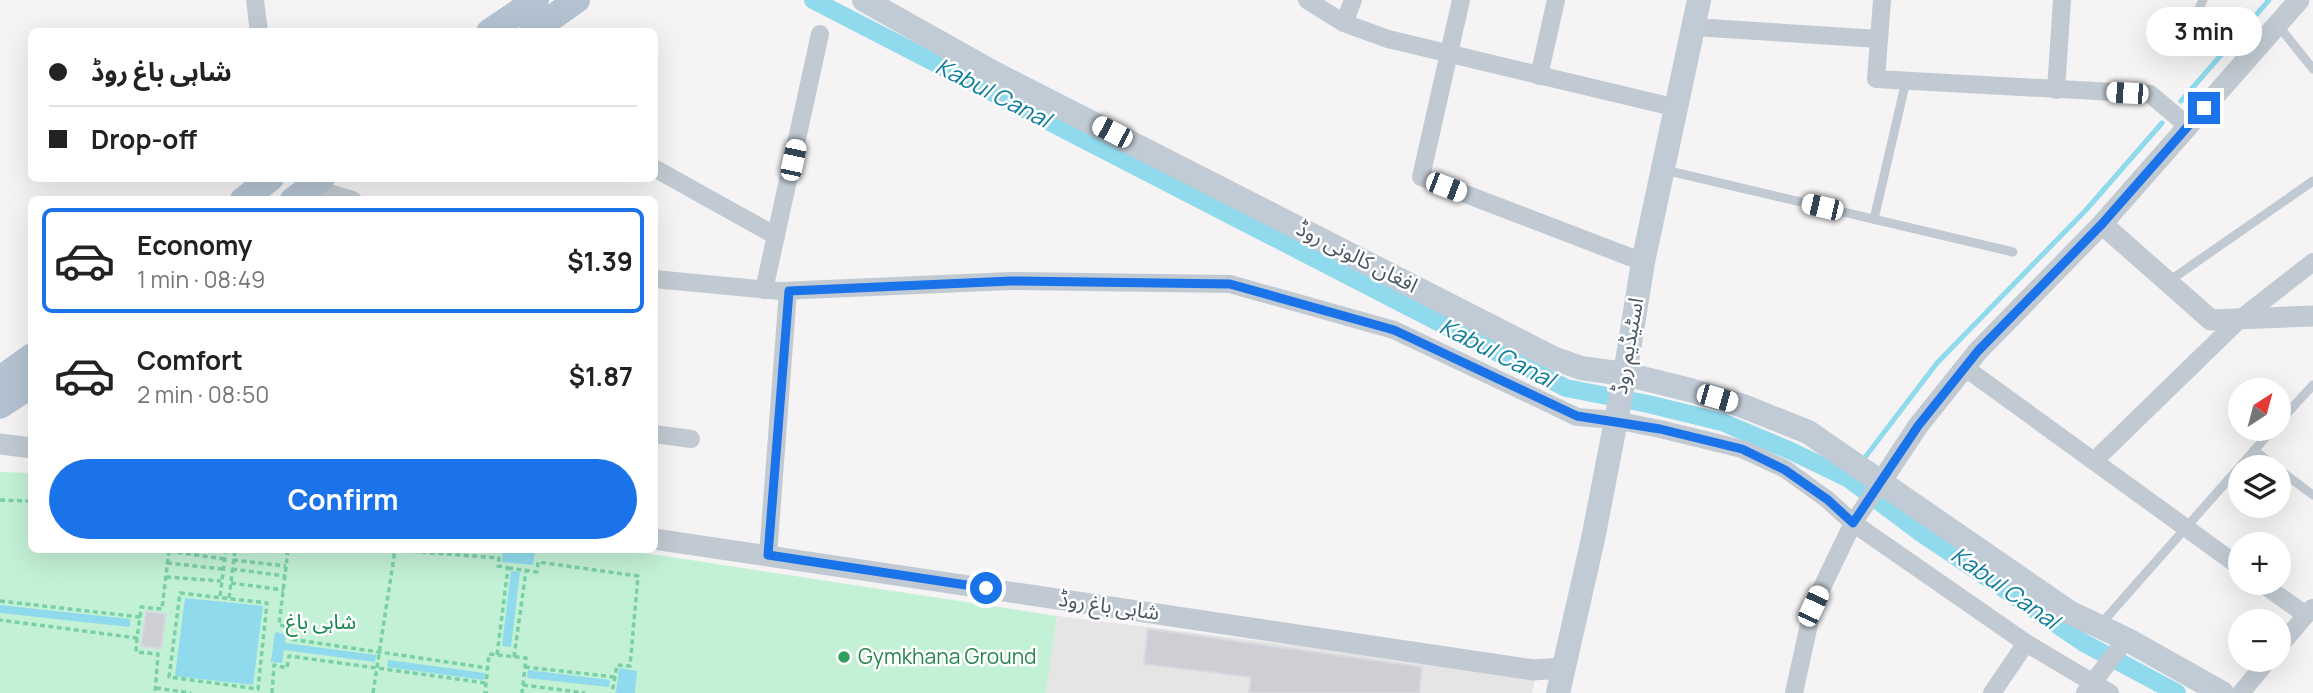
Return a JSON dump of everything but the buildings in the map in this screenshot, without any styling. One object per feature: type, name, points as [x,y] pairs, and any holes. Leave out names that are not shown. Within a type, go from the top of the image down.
[{"type":"main road","points":[[496,28],[529,10],[577,0]]},
{"type":"main road","name":"افغان کالونی روڈ","points":[[864,0],[994,73],[1553,358],[1581,368],[1743,406],[1808,432],[1852,460],[1878,484],[2069,612],[2222,693]]},
{"type":"main road","name":"اسٹیڈیم روڈ","points":[[1558,693],[1593,539],[1643,262],[1699,0]]},
{"type":"main road","points":[[248,196],[266,182]]},
{"type":"main road","points":[[0,379],[28,359]]},
{"type":"main road","points":[[0,406],[28,388]]},
{"type":"street","points":[[255,0],[258,28]]},
{"type":"street","points":[[1307,0],[1343,23],[1388,39],[1677,108]]},
{"type":"street","points":[[1343,23],[1353,0]]},
{"type":"street","points":[[1461,0],[1421,177],[1643,262]]},
{"type":"street","points":[[1539,76],[1556,0]]},
{"type":"street","points":[[1881,0],[1877,79],[2150,94],[2188,126]]},
{"type":"street","points":[[2056,90],[2062,0]]},
{"type":"street","points":[[1794,693],[1813,606],[1855,519],[1918,426],[1964,367],[2102,224],[2299,0]]},
{"type":"street","points":[[1694,27],[1879,39]]},
{"type":"street","points":[[764,290],[820,34]]},
{"type":"street","points":[[658,170],[776,236]]},
{"type":"street","points":[[308,188],[338,196]]},
{"type":"street","points":[[2102,224],[2211,320],[2313,316]]},
{"type":"street","points":[[2094,461],[2240,319],[2313,262]]},
{"type":"street","points":[[658,279],[789,291],[1011,281],[1230,284],[1394,330],[1577,416],[1615,420],[1742,449],[1785,470],[2026,643],[2110,693]]},
{"type":"street","points":[[768,555],[789,291]]},
{"type":"street","points":[[1964,367],[2228,558]]},
{"type":"street","points":[[658,435],[691,439]]},
{"type":"street","points":[[0,444],[28,448]]},
{"type":"street","name":"شاہی باغ روڈ","points":[[658,540],[1533,670],[1563,668]]},
{"type":"street","points":[[2282,595],[2309,611],[2291,632]]},
{"type":"street","points":[[2092,684],[2125,641]]},
{"type":"street","points":[[1992,693],[2026,643]]},
{"type":"street","points":[[2241,693],[2259,672]]},
{"type":"lane","points":[[2186,37],[2203,0]]},
{"type":"lane","points":[[2277,24],[2313,69]]},
{"type":"lane","points":[[1874,219],[1906,81]]},
{"type":"lane","points":[[1664,170],[2012,252]]},
{"type":"lane","points":[[2168,282],[2313,181]]},
{"type":"lane","points":[[2291,409],[2313,385]]},
{"type":"lane","points":[[2099,626],[2262,441]]},
{"type":"lane","points":[[2254,450],[2261,455]]},
{"type":"lane","points":[[2291,478],[2313,495]]},
{"type":"path","points":[[0,500],[28,501]]},
{"type":"path","points":[[169,553],[162,609],[141,607],[136,652],[158,654],[155,691],[191,693]]},
{"type":"path","points":[[187,553],[224,559]]},
{"type":"path","points":[[220,596],[225,553]]},
{"type":"path","points":[[229,598],[234,553]]},
{"type":"path","points":[[288,553],[279,625],[291,627],[290,639],[488,668]]},
{"type":"path","points":[[373,693],[395,553]]},
{"type":"path","points":[[434,553],[499,558],[498,566],[526,571],[537,572],[538,562],[638,576],[630,666],[617,664],[612,693]]},
{"type":"path","points":[[233,560],[286,566]]},
{"type":"path","points":[[167,563],[223,569]]},
{"type":"path","points":[[497,655],[508,568]]},
{"type":"path","points":[[232,569],[285,576]]},
{"type":"path","points":[[514,657],[526,571]]},
{"type":"path","points":[[166,578],[221,581]]},
{"type":"path","points":[[231,583],[284,590]]},
{"type":"path","points":[[180,593],[220,596],[267,603],[258,689],[169,677],[180,593]]},
{"type":"path","points":[[0,601],[140,617]]},
{"type":"path","points":[[0,620],[137,638]]},
{"type":"path","points":[[488,693],[485,693],[489,654],[526,658],[522,693]]},
{"type":"path","points":[[272,693],[274,665],[287,668],[289,656],[486,683]]},
{"type":"path","points":[[525,667],[615,677]]},
{"type":"path","points":[[523,685],[585,693]]},
{"type":"shaded area","points":[[1057,616],[1536,675],[1532,693],[1046,693]]},
{"type":"green space","name":"شاہی باغ","points":[[0,472],[28,473],[28,553],[645,553],[1057,616],[1046,693],[0,693]]},
{"type":"water","points":[[503,553],[535,553],[533,565],[502,562]]},
{"type":"water","points":[[511,571],[520,572],[511,647],[502,646]]},
{"type":"water","points":[[185,598],[263,606],[253,685],[175,676]]},
{"type":"water","points":[[0,605],[130,619],[130,627],[0,613]]},
{"type":"water","points":[[275,632],[286,634],[285,643],[376,655],[375,662],[284,650],[282,663],[271,662]]},
{"type":"water","points":[[388,660],[485,673],[484,680],[387,667]]},
{"type":"water","points":[[619,668],[637,671],[635,693],[616,693]]},
{"type":"water","points":[[528,670],[610,680],[609,687],[527,678]]},
{"type":"waterway","name":"Kabul Canal","points":[[813,0],[1566,388],[1722,422],[1849,479],[1921,533],[2084,643],[2177,693]]},
{"type":"waterway","points":[[2181,101],[2269,0]]},
{"type":"waterway","points":[[1863,460],[1937,363],[2086,210],[2162,123]]},
{"type":"place","name":"Gymkhana Ground","points":[[844,657]]},
{"type":"route","points":[[986,588],[768,555],[789,291],[1011,281],[1230,284],[1394,330],[1538,400],[1577,416],[1615,420],[1742,449],[1785,470],[1828,500],[1853,523],[1918,426],[1964,367],[2102,224],[2204,108]]}]
